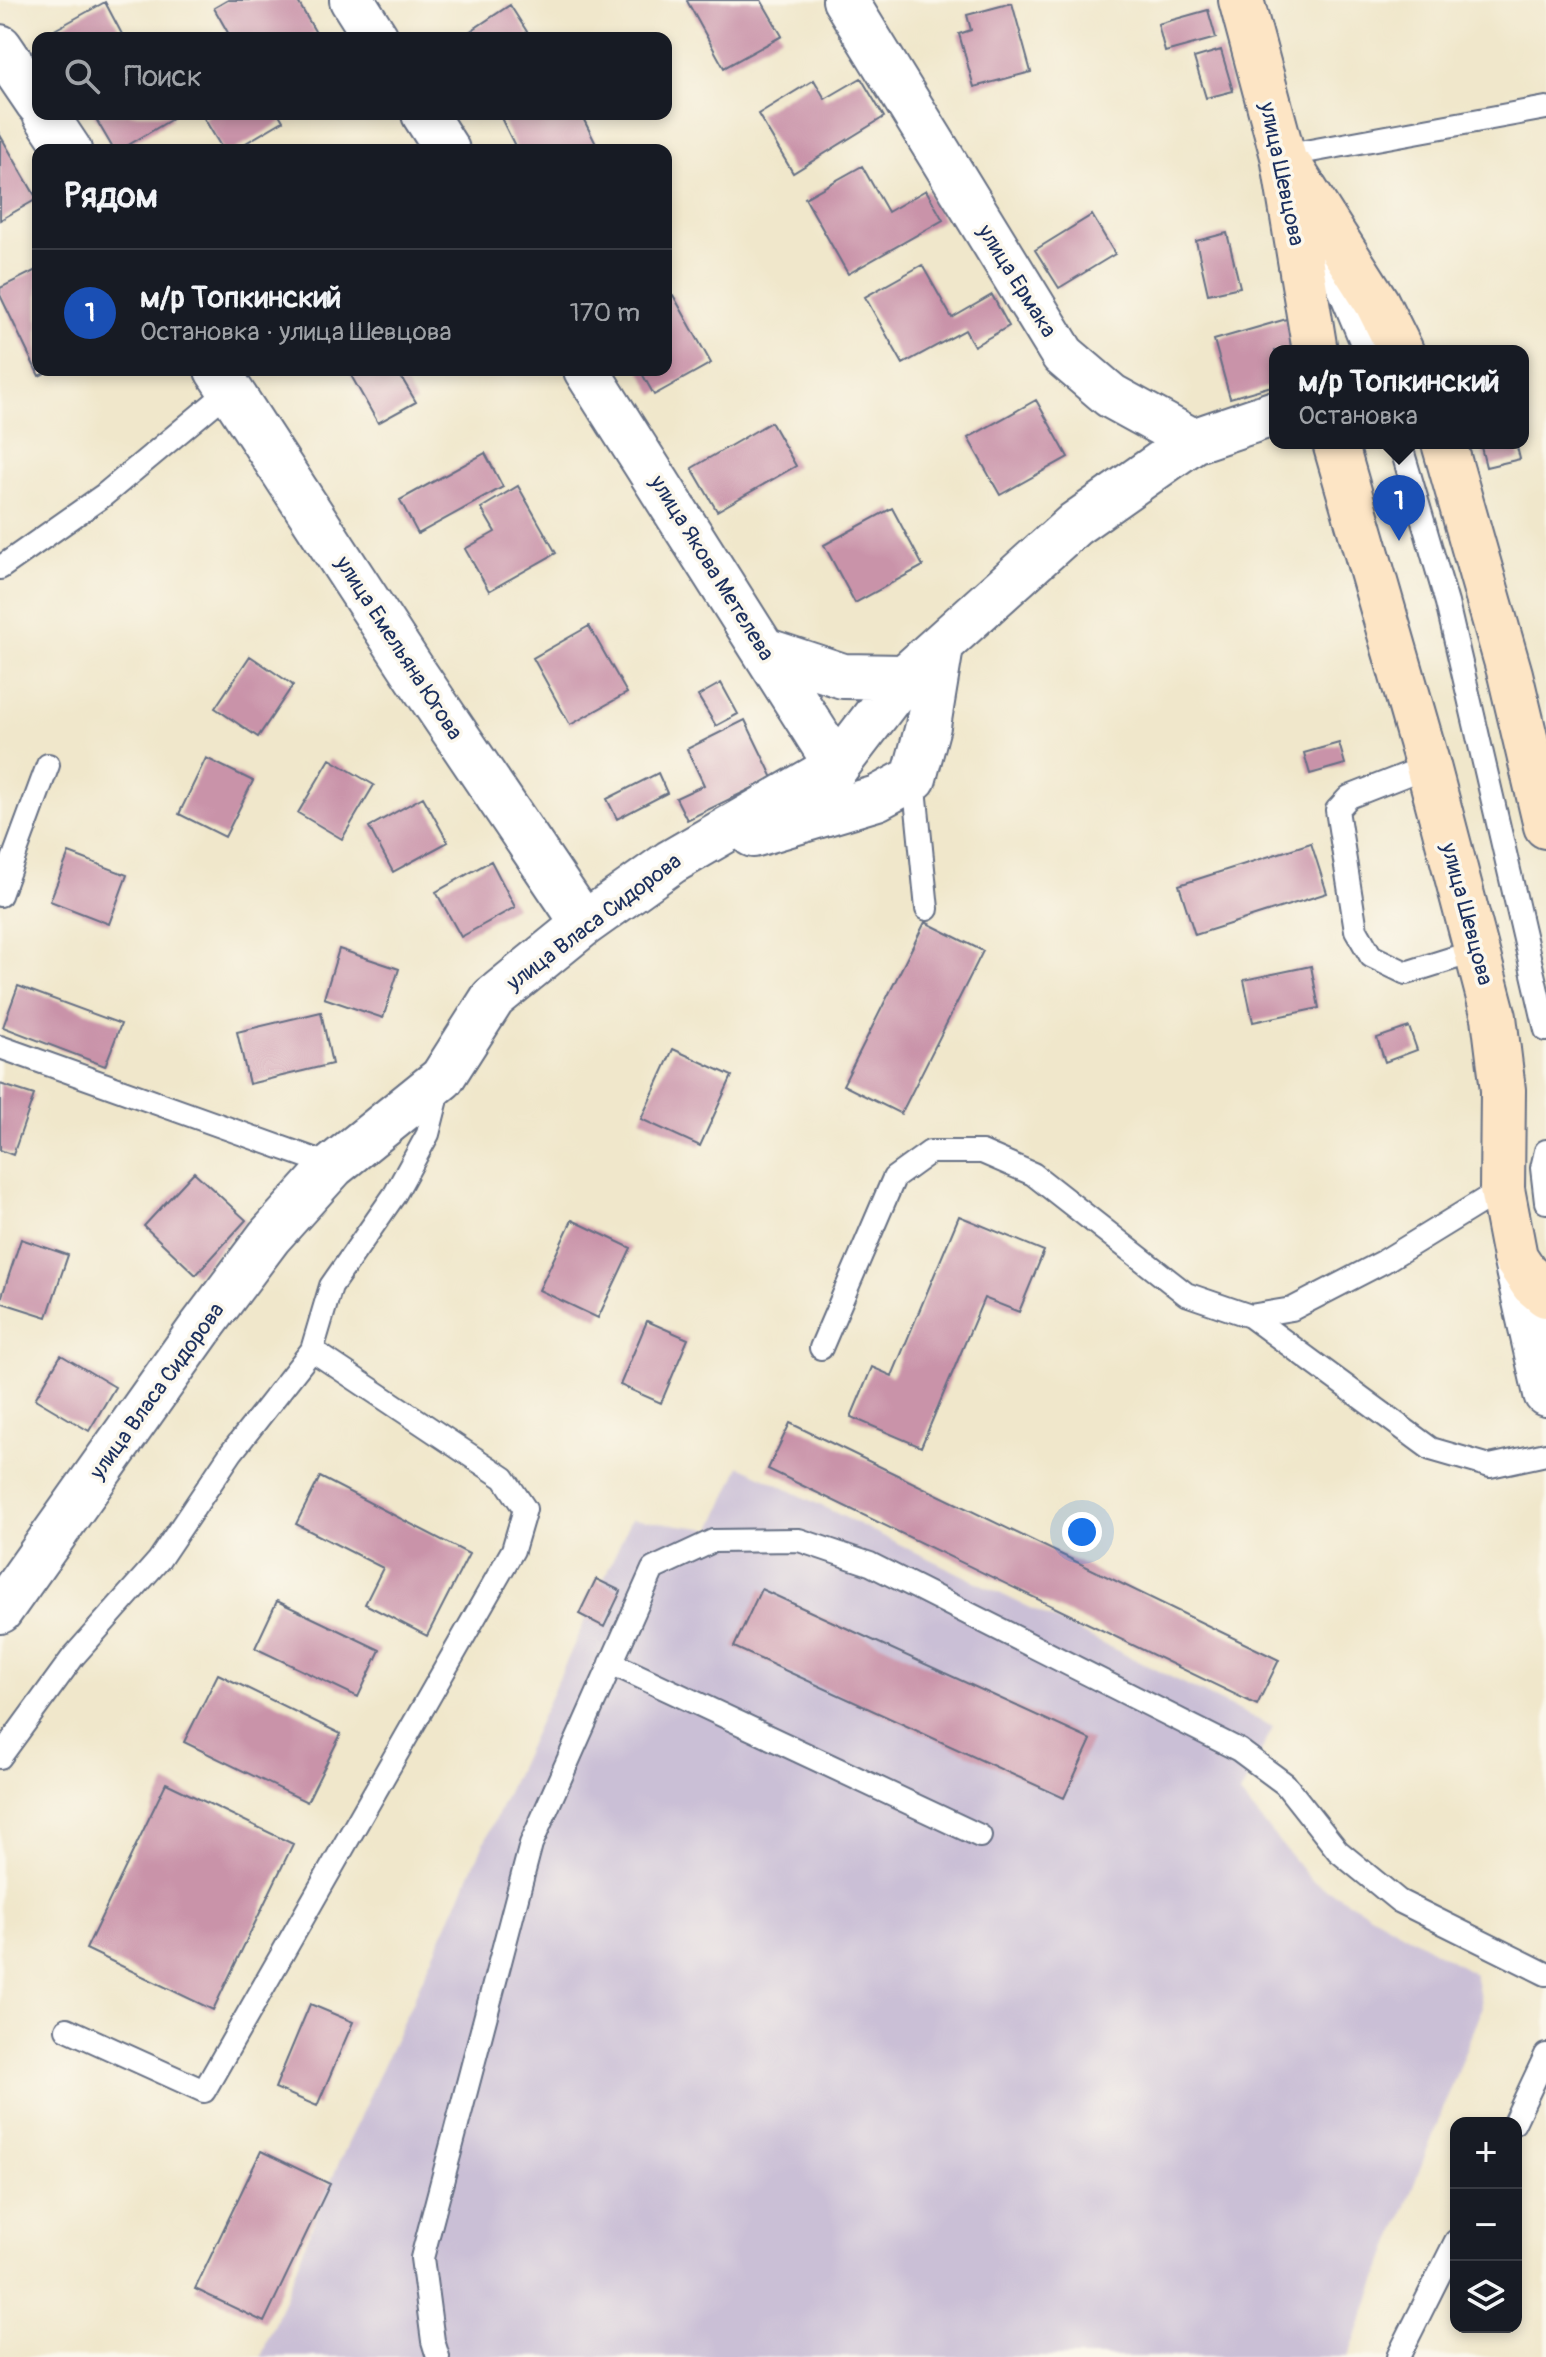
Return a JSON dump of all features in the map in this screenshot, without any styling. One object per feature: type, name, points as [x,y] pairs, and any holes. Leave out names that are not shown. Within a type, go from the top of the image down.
[{"type":"main road","name":"улица Шевцова","points":[[1241,0],[1283,156],[1314,345]]},
{"type":"main road","points":[[1283,156],[1377,303],[1398,345]]},
{"type":"main road","name":"улица Шевцова","points":[[1337,449],[1428,766],[1494,1017],[1503,1090],[1502,1189],[1515,1257]]},
{"type":"main road","points":[[1446,449],[1510,674],[1546,826]]},
{"type":"main road","points":[[1515,1257],[1533,1284],[1546,1295]]},
{"type":"street","points":[[352,0],[372,32]]},
{"type":"street","name":"улица Ермака","points":[[845,0],[1063,355],[1111,396],[1193,441]]},
{"type":"street","points":[[0,47],[32,94]]},
{"type":"street","points":[[49,120],[65,144]]},
{"type":"street","points":[[428,120],[443,144]]},
{"type":"street","name":"улица Якова Метелева","points":[[590,376],[837,766]]},
{"type":"street","name":"улица Емельяна Югова","points":[[223,380],[584,924]]},
{"type":"street","points":[[1193,441],[1269,415]]},
{"type":"street","name":"улица Власа Сидорова","points":[[0,1611],[269,1237],[333,1166],[442,1078],[493,998],[584,924],[671,862],[837,766],[905,677],[1075,524],[1193,441]]},
{"type":"street","points":[[671,862],[801,819],[877,798],[914,778],[928,726],[941,647]]},
{"type":"street","points":[[764,650],[843,676],[905,677]]},
{"type":"street","name":"улица Шевцова","points":[[1515,1257],[1546,1394]]},
{"type":"lane","points":[[1362,345],[1283,156],[1546,108]]},
{"type":"lane","points":[[0,568],[104,495],[223,380]]},
{"type":"lane","points":[[1402,449],[1447,603],[1546,1030]]},
{"type":"lane","points":[[0,895],[48,765]]},
{"type":"lane","points":[[1428,766],[1349,797],[1337,810],[1356,930],[1371,956],[1406,973],[1476,951]]},
{"type":"lane","points":[[914,778],[927,909]]},
{"type":"lane","points":[[0,1047],[333,1166]]},
{"type":"lane","points":[[0,1757],[73,1657],[159,1560],[231,1453],[312,1350],[331,1286],[395,1194],[428,1134],[442,1078]]},
{"type":"lane","points":[[1546,1151],[1542,1168],[1546,1202]]},
{"type":"lane","points":[[821,1348],[894,1178],[930,1152],[982,1152],[1033,1174],[1186,1294],[1250,1316],[1431,1449],[1490,1466],[1546,1454]]},
{"type":"lane","points":[[1250,1316],[1292,1309],[1383,1262],[1502,1189]]},
{"type":"lane","points":[[67,2029],[204,2091],[513,1550],[525,1509],[504,1478],[312,1350]]},
{"type":"lane","points":[[438,2357],[422,2258],[531,1844],[653,1569],[713,1541],[799,1540],[870,1564],[1239,1750],[1285,1784],[1338,1851],[1399,1901],[1546,1974]]},
{"type":"lane","points":[[611,1663],[980,1836]]},
{"type":"lane","points":[[1517,2117],[1546,2055]]},
{"type":"lane","points":[[1398,2357],[1450,2253]]},
{"type":"shaded area","points":[[740,1466],[1273,1727],[1240,1795],[1311,1880],[1475,1974],[1482,2007],[1348,2357],[261,2357],[324,2196],[631,1519],[712,1529]]},
{"type":"building","points":[[228,0],[297,0],[315,32],[228,32],[214,8]]},
{"type":"building","points":[[689,0],[761,0],[782,36],[724,68]]},
{"type":"building","points":[[105,2],[121,32],[51,32]]},
{"type":"building","points":[[1012,3],[1031,72],[974,87],[959,34],[971,30],[967,15]]},
{"type":"building","points":[[510,5],[527,32],[469,32]]},
{"type":"building","points":[[1208,10],[1216,38],[1165,52],[1158,24]]},
{"type":"building","points":[[1221,50],[1233,91],[1206,98],[1194,58]]},
{"type":"building","points":[[861,78],[884,117],[793,173],[758,114],[814,80],[825,99]]},
{"type":"building","points":[[96,120],[170,120],[130,144],[110,144]]},
{"type":"building","points":[[205,120],[283,121],[244,144],[219,144]]},
{"type":"building","points":[[502,120],[584,120],[596,144],[514,144]]},
{"type":"building","points":[[0,135],[32,190],[32,202],[0,220]]},
{"type":"building","points":[[862,166],[888,212],[926,190],[943,220],[848,274],[805,198]]},
{"type":"building","points":[[1092,215],[1115,254],[1059,288],[1035,250]]},
{"type":"building","points":[[1227,233],[1240,287],[1208,294],[1196,241]]},
{"type":"building","points":[[922,265],[952,318],[992,295],[1009,326],[974,346],[965,330],[903,364],[865,297]]},
{"type":"building","points":[[32,272],[32,361],[0,295],[0,288]]},
{"type":"building","points":[[672,296],[711,363],[654,395],[643,376],[672,376]]},
{"type":"building","points":[[1290,318],[1298,345],[1269,345],[1269,387],[1230,398],[1214,340]]},
{"type":"building","points":[[351,376],[401,376],[416,402],[378,423]]},
{"type":"building","points":[[1036,400],[1068,457],[1000,495],[968,438]]},
{"type":"building","points":[[771,422],[796,466],[717,511],[692,468]]},
{"type":"building","points":[[1482,449],[1518,449],[1520,459],[1486,467]]},
{"type":"building","points":[[485,453],[503,487],[418,534],[400,500]]},
{"type":"building","points":[[518,486],[556,553],[489,591],[465,549],[495,532],[481,508]]},
{"type":"building","points":[[892,508],[923,566],[855,603],[824,545]]},
{"type":"building","points":[[589,626],[627,693],[570,725],[533,658]]},
{"type":"building","points":[[250,656],[293,685],[258,737],[215,708]]},
{"type":"building","points":[[721,683],[738,714],[716,726],[698,696]]},
{"type":"building","points":[[745,720],[773,778],[687,820],[676,798],[704,785],[687,749]]},
{"type":"building","points":[[1339,743],[1345,764],[1310,774],[1304,753]]},
{"type":"building","points":[[206,758],[253,781],[225,837],[179,814]]},
{"type":"building","points":[[330,759],[374,785],[342,839],[298,813]]},
{"type":"building","points":[[658,773],[667,793],[617,819],[607,799]]},
{"type":"building","points":[[423,797],[448,842],[393,872],[369,827]]},
{"type":"building","points":[[1311,843],[1327,893],[1195,935],[1179,885]]},
{"type":"building","points":[[69,853],[127,875],[109,924],[50,901]]},
{"type":"building","points":[[491,861],[515,907],[461,937],[436,892]]},
{"type":"building","points":[[925,922],[983,951],[901,1114],[843,1085]]},
{"type":"building","points":[[339,949],[399,969],[383,1018],[324,998]]},
{"type":"building","points":[[1311,966],[1319,1008],[1253,1022],[1244,980]]},
{"type":"building","points":[[18,986],[121,1024],[105,1066],[3,1027]]},
{"type":"building","points":[[321,1012],[332,1064],[249,1084],[237,1032]]},
{"type":"building","points":[[1409,1027],[1417,1050],[1385,1062],[1377,1038]]},
{"type":"building","points":[[673,1049],[732,1076],[700,1146],[641,1119]]},
{"type":"building","points":[[0,1084],[34,1095],[13,1155],[0,1150]]},
{"type":"building","points":[[194,1172],[246,1220],[196,1275],[144,1226]]},
{"type":"building","points":[[959,1216],[1044,1251],[1019,1312],[984,1298],[921,1447],[851,1417],[872,1367],[892,1376]]},
{"type":"building","points":[[572,1220],[631,1248],[598,1318],[539,1290]]},
{"type":"building","points":[[21,1239],[68,1255],[47,1317],[0,1302]]},
{"type":"building","points":[[647,1321],[688,1339],[661,1403],[620,1385]]},
{"type":"building","points":[[61,1355],[115,1387],[89,1431],[35,1399]]},
{"type":"building","points":[[790,1423],[1279,1660],[1257,1705],[768,1469]]},
{"type":"building","points":[[320,1477],[469,1554],[427,1636],[365,1604],[383,1568],[296,1524]]},
{"type":"building","points":[[596,1579],[621,1591],[604,1627],[579,1614]]},
{"type":"building","points":[[761,1589],[1091,1740],[1064,1798],[734,1647]]},
{"type":"building","points":[[277,1601],[380,1650],[358,1697],[255,1648]]},
{"type":"building","points":[[218,1674],[341,1734],[307,1802],[184,1742]]},
{"type":"building","points":[[166,1783],[293,1844],[213,2010],[86,1949]]},
{"type":"building","points":[[310,2004],[353,2022],[317,2106],[275,2088]]},
{"type":"building","points":[[261,2151],[330,2184],[264,2322],[195,2289]]},
{"type":"place","name":"м/р Топкинский","points":[[1399,541]]}]
